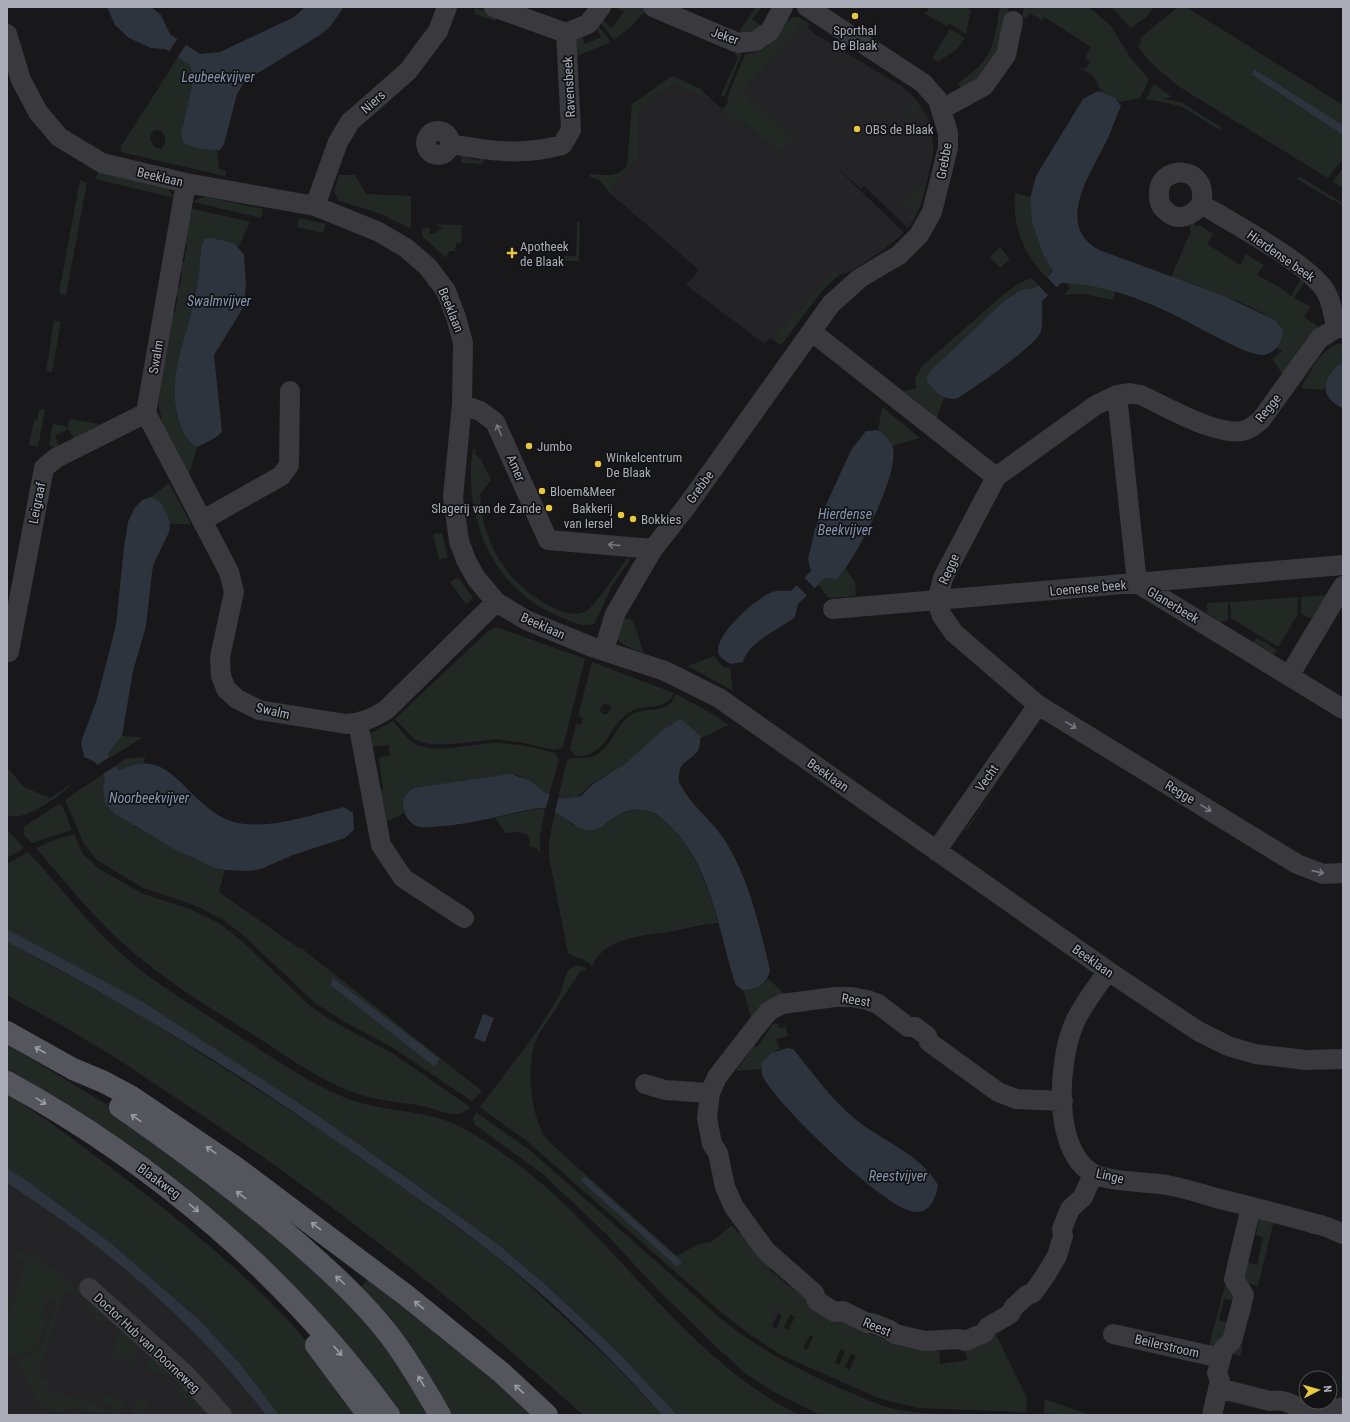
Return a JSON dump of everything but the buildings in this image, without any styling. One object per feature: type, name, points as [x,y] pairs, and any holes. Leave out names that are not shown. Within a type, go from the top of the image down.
[{"type":"main road","points":[[7,1032],[73,1069],[104,1082],[132,1097],[234,1166],[407,1296],[502,1374],[547,1415]]},
{"type":"main road","points":[[73,1069],[112,1102],[226,1182],[344,1284],[389,1335],[419,1377],[440,1415]]},
{"type":"main road","name":"Blaakweg","points":[[7,1082],[36,1098],[85,1129],[184,1199],[254,1261],[294,1301]]},
{"type":"main road","points":[[294,1301],[317,1346],[368,1415]]},
{"type":"main road","points":[[294,1301],[360,1376],[389,1415]]},
{"type":"street","name":"Niers","points":[[315,206],[338,142],[350,122],[408,71],[438,31],[447,7]]},
{"type":"street","points":[[494,7],[566,34],[588,24],[601,7]]},
{"type":"street","name":"Jeker","points":[[653,7],[738,43],[756,41],[770,30],[783,7]]},
{"type":"street","name":"Grebbe","points":[[604,650],[615,614],[653,549],[686,507],[831,304],[860,278],[899,255],[919,235],[932,212],[948,148],[948,133],[942,109],[938,100],[922,83],[807,7]]},
{"type":"street","points":[[942,109],[984,86],[1006,55],[1013,21]]},
{"type":"street","name":"Ravensbeek","points":[[450,144],[514,152],[540,151],[562,145],[571,130],[566,34]]},
{"type":"street","name":"Beeklaan","points":[[7,38],[21,80],[38,112],[58,137],[103,164],[186,183],[315,206],[379,232],[406,248],[433,273],[446,291],[463,343],[462,404],[453,497],[455,519],[466,560],[476,578],[496,602],[526,620],[558,634],[665,671],[720,698],[1108,971],[1198,1031],[1228,1046],[1256,1054],[1306,1060],[1343,1059]]},
{"type":"street","name":"Swalm","points":[[186,183],[146,413],[230,572],[234,592],[220,657],[221,676],[226,689],[237,699],[260,710],[346,724],[358,723],[373,718],[386,710],[496,602]]},
{"type":"street","name":"Hierdense beek","points":[[1201,204],[1261,241],[1311,275],[1326,292],[1339,328]]},
{"type":"street","name":"Regge","points":[[1339,328],[1319,339],[1261,420],[1248,430],[1232,432],[1215,430],[1141,395],[1129,393],[1117,395],[1096,405],[996,477],[943,578],[937,601],[942,616],[954,634],[1038,705],[1297,864],[1317,872],[1343,873]]},
{"type":"street","points":[[812,332],[996,477]]},
{"type":"street","points":[[203,520],[281,476],[289,465],[290,391]]},
{"type":"street","name":"Glanerbeek","points":[[1117,395],[1137,583],[1343,709]]},
{"type":"street","name":"Amer","points":[[462,404],[480,411],[495,422],[548,540],[653,549]]},
{"type":"street","name":"Leigraaf","points":[[9,652],[44,468],[56,458],[146,413]]},
{"type":"street","name":"Loenense beek","points":[[833,609],[1343,565]]},
{"type":"street","points":[[1289,676],[1343,586]]},
{"type":"street","name":"Vecht","points":[[936,851],[1038,705]]},
{"type":"street","points":[[358,723],[381,845],[403,878],[464,918]]},
{"type":"street","name":"Linge","points":[[1108,971],[1087,1000],[1074,1024],[1067,1045],[1063,1070],[1064,1127],[1069,1147],[1074,1156],[1093,1174],[1167,1185],[1328,1227],[1343,1234]]},
{"type":"street","name":"Reest","points":[[1063,1101],[1016,1099],[998,1092],[929,1042],[927,1036],[915,1027],[908,1027],[878,1004],[852,997],[799,1001],[774,1007],[759,1023],[717,1077],[710,1093],[707,1118],[712,1144],[718,1153],[726,1187],[738,1215],[757,1240],[785,1269],[814,1293],[817,1301],[835,1312],[843,1311],[867,1323],[872,1323],[890,1330],[895,1334],[925,1341],[959,1339],[965,1341],[984,1333],[988,1327],[1010,1314],[1014,1307],[1027,1295],[1033,1293],[1057,1256],[1063,1236],[1062,1229],[1070,1209],[1083,1197],[1093,1174]]},
{"type":"street","points":[[645,1084],[665,1090],[710,1093]]},
{"type":"street","points":[[1212,1415],[1220,1381],[1217,1373],[1221,1358],[1224,1348],[1232,1341],[1244,1295],[1234,1279],[1251,1206]]},
{"type":"street","name":"Doctor Hub van Doorneweg","points":[[89,1288],[186,1375],[222,1415]]},
{"type":"street","name":"Beilerstroom","points":[[1113,1334],[1221,1358]]},
{"type":"street","points":[[1218,1388],[1270,1401],[1279,1400],[1294,1404],[1306,1413],[1316,1415]]},
{"type":"street","points":[[1320,1415],[1343,1407]]},
{"type":"shaded area","points":[[616,7],[642,7],[649,10],[642,14],[632,26],[614,40],[599,21],[603,19],[611,28],[624,12]]},
{"type":"shaded area","points":[[756,7],[762,7],[752,19],[761,26],[756,32],[738,34]]},
{"type":"shaded area","points":[[930,7],[965,7],[971,10],[966,34],[949,23],[947,26],[925,14]]},
{"type":"shaded area","points":[[1000,7],[1009,7],[1004,40],[992,67],[962,90],[958,83],[970,75],[978,67],[990,51]]},
{"type":"shaded area","points":[[1024,7],[1089,7],[1111,26],[1129,56],[1149,79],[1140,98],[1120,102],[1116,98],[1102,93],[1094,77],[1081,69],[1078,71],[1080,68],[1085,69],[1090,62],[1085,58],[1091,47],[1044,17],[1037,26],[1041,20],[1030,13],[1026,19],[1022,17]]},
{"type":"shaded area","points":[[1111,7],[1154,7],[1146,17],[1131,28]]},
{"type":"shaded area","points":[[1178,7],[1186,7],[1343,105],[1343,125],[1254,69],[1252,75],[1343,135],[1343,158],[1328,178],[1178,86],[1152,64],[1137,46],[1141,44],[1140,38]]},
{"type":"shaded area","points":[[475,8],[495,14],[497,17],[496,21],[474,14]]},
{"type":"shaded area","points":[[793,17],[798,17],[810,24],[808,27],[811,29],[803,24],[743,92],[794,138],[780,153],[767,141],[765,143],[739,119],[736,122],[722,109],[729,101],[727,98],[745,54],[755,53],[762,50],[773,40],[786,22]]},
{"type":"shaded area","points":[[596,23],[611,42],[577,56],[574,38],[580,30],[585,44],[601,37],[595,25]]},
{"type":"shaded area","points":[[803,24],[815,34],[903,87],[911,94],[930,122],[933,140],[933,155],[922,202],[917,214],[908,228],[864,186],[861,189],[833,164],[904,233],[879,253],[849,272],[839,275],[832,281],[816,298],[781,345],[770,338],[765,344],[686,285],[699,270],[612,195],[612,187],[638,159],[640,108],[674,84],[709,100],[711,99],[736,121],[738,119],[765,143],[767,141],[780,153],[793,138],[743,92]]},
{"type":"shaded area","points":[[950,29],[965,38],[957,49],[938,62],[932,58]]},
{"type":"shaded area","points":[[737,49],[741,50],[739,53],[742,54],[724,97],[721,95],[738,57],[735,55]]},
{"type":"shaded area","points":[[178,57],[190,65],[193,81],[181,134],[182,141],[209,150],[220,150],[217,151],[219,169],[226,171],[225,176],[121,152],[122,149],[120,148]],"holes":[[[156,130],[161,131],[165,136],[165,144],[161,149],[155,147],[150,140],[151,133]]]},
{"type":"shaded area","points":[[672,76],[701,89],[711,99],[709,100],[674,84],[640,108],[638,159],[612,187],[612,195],[599,180],[590,177],[590,174],[615,174],[627,166],[632,104]]},
{"type":"shaded area","points":[[1154,84],[1172,97],[1163,99],[1181,102],[1221,127],[1220,130],[1180,106],[1147,99],[1147,103],[1146,99]]},
{"type":"shaded area","points":[[916,100],[921,107],[910,119],[904,114]]},
{"type":"shaded area","points":[[462,153],[466,157],[479,161],[480,157],[484,158],[483,164],[461,163]]},
{"type":"shaded area","points":[[1343,168],[1343,188],[1333,182]]},
{"type":"shaded area","points":[[99,172],[168,189],[175,198],[95,179]]},
{"type":"shaded area","points":[[339,175],[355,175],[366,194],[411,196],[411,229],[381,214],[339,201],[334,192]]},
{"type":"shaded area","points":[[1299,176],[1343,203],[1343,205],[1334,200],[1333,201],[1297,179]]},
{"type":"shaded area","points":[[80,180],[87,183],[66,295],[59,293]]},
{"type":"shaded area","points":[[922,186],[926,189],[913,221],[908,217],[912,212],[902,203]]},
{"type":"shaded area","points":[[1015,193],[1031,197],[1034,226],[1040,244],[1053,270],[1046,277],[1025,249],[1017,228],[1015,217]]},
{"type":"shaded area","points":[[207,197],[263,209],[261,218],[193,202],[200,198]]},
{"type":"shaded area","points":[[190,208],[250,222],[238,248],[235,244],[201,247],[199,274],[190,316],[178,360],[175,390],[176,405],[182,429],[185,436],[193,445],[197,447],[188,478],[164,428],[158,398],[170,312],[175,312],[178,297],[174,296],[175,287],[180,287],[182,272],[178,271],[180,262],[184,262],[187,246],[183,245]]},
{"type":"shaded area","points":[[299,218],[326,224],[323,233],[297,227]]},
{"type":"shaded area","points":[[577,222],[580,222],[579,261],[564,261],[564,256],[576,256]]},
{"type":"shaded area","points":[[422,224],[423,230],[428,227],[430,229],[429,234],[434,234],[442,228],[435,224],[462,225],[461,243],[457,243],[454,250],[461,251],[449,251],[446,258],[422,236]]},
{"type":"shaded area","points":[[1193,224],[1197,226],[1200,225],[1213,234],[1207,244],[1240,265],[1246,254],[1264,265],[1257,275],[1281,288],[1291,296],[1301,279],[1305,281],[1294,298],[1311,307],[1304,317],[1319,327],[1306,339],[1283,375],[1272,359],[1282,351],[1277,348],[1275,350],[1283,334],[1282,328],[1276,321],[1249,306],[1196,285],[1171,277],[1191,231],[1189,226]]},
{"type":"shaded area","points":[[1000,247],[1010,259],[1000,268],[990,257]]},
{"type":"shaded area","points":[[834,271],[839,275],[821,292],[781,345],[773,338]]},
{"type":"shaded area","points":[[1031,278],[1038,284],[1035,288],[1014,294],[1005,300],[930,371],[926,379],[932,388],[944,398],[937,418],[904,391],[916,388],[915,378],[923,365],[1003,295],[1018,284]]},
{"type":"shaded area","points":[[1068,283],[1101,287],[1115,291],[1113,300],[1084,294],[1064,295],[1069,289]]},
{"type":"shaded area","points":[[54,320],[61,322],[52,372],[46,371]]},
{"type":"shaded area","points":[[1343,343],[1343,364],[1340,364],[1326,382],[1324,390],[1301,388],[1313,367],[1323,354],[1335,345]]},
{"type":"shaded area","points":[[882,407],[920,438],[892,446],[878,431]]},
{"type":"shaded area","points":[[39,410],[45,410],[38,447],[29,445],[34,420],[37,420]]},
{"type":"shaded area","points":[[69,419],[100,424],[74,438],[68,429],[55,436],[59,446],[54,448],[49,444],[53,424],[68,427]]},
{"type":"shaded area","points":[[473,448],[476,450],[474,453],[481,459],[491,480],[480,494],[485,529],[489,538],[500,560],[511,576],[542,602],[566,612],[577,614],[586,611],[591,607],[627,558],[630,560],[612,586],[595,623],[591,625],[578,624],[560,617],[537,605],[517,589],[500,570],[487,548],[478,525],[473,500],[471,474]]},
{"type":"shaded area","points":[[169,483],[191,524],[170,524],[168,516],[151,497]]},
{"type":"shaded area","points":[[442,533],[448,557],[439,560],[433,534]]},
{"type":"shaded area","points":[[846,569],[855,582],[856,596],[829,598],[818,585],[825,578],[837,578]]},
{"type":"shaded area","points":[[458,577],[473,598],[466,604],[450,582]]},
{"type":"shaded area","points":[[1326,595],[1311,619],[1301,613],[1301,597]]},
{"type":"shaded area","points":[[1298,597],[1297,616],[1278,647],[1231,618],[1230,602]]},
{"type":"shaded area","points":[[1228,602],[1228,620],[1220,622],[1207,613],[1207,603]]},
{"type":"shaded area","points":[[623,617],[633,621],[644,653],[625,645],[617,637]]},
{"type":"shaded area","points":[[493,628],[500,628],[585,659],[563,747],[555,750],[496,739],[456,744],[429,744],[415,740],[395,719]]},
{"type":"shaded area","points":[[1257,638],[1277,650],[1274,655],[1262,647],[1255,649],[1251,646]]},
{"type":"shaded area","points":[[714,656],[723,667],[730,668],[733,691],[688,666]]},
{"type":"shaded area","points":[[592,662],[674,693],[665,703],[641,708],[628,713],[621,719],[606,740],[594,752],[576,756],[570,749],[576,724],[581,725],[583,718],[578,716]],"holes":[[[604,704],[609,705],[611,708],[608,714],[603,714],[600,710],[601,706]]]},
{"type":"shaded area","points":[[676,694],[729,725],[701,738],[701,736],[672,723],[630,760],[593,783],[575,798],[558,798],[567,760],[594,756],[605,748],[621,724],[631,715],[644,710],[667,706]]},
{"type":"shaded area","points":[[393,721],[411,741],[423,747],[455,748],[487,743],[504,743],[526,746],[555,753],[559,760],[549,795],[517,775],[402,802],[404,813],[384,823],[381,790],[383,789],[379,760],[380,757],[390,755],[389,745],[373,747],[370,744],[369,734]]},
{"type":"shaded area","points":[[122,736],[143,737],[110,758],[108,754]]},
{"type":"shaded area","points":[[145,757],[144,763],[117,770],[115,766],[125,759]]},
{"type":"shaded area","points":[[7,767],[24,787],[50,798],[72,783],[56,798],[32,812],[18,816],[7,815]]},
{"type":"shaded area","points":[[103,774],[105,778],[103,788],[134,826],[194,859],[225,870],[219,892],[299,948],[300,947],[482,1091],[472,1101],[390,1046],[345,1022],[315,1003],[243,935],[225,921],[194,905],[143,888],[97,860],[84,844],[65,800]],"holes":[[[333,979],[440,1060],[435,1066],[330,985]]]},
{"type":"shaded area","points":[[998,783],[967,830],[965,830]]},
{"type":"shaded area","points":[[59,804],[63,807],[72,830],[32,843],[24,835],[24,827]]},
{"type":"shaded area","points":[[540,808],[545,809],[540,837],[540,853],[536,848],[529,846],[530,841],[526,834],[519,832],[506,833],[495,818]]},
{"type":"shaded area","points":[[637,809],[653,813],[667,823],[680,837],[691,853],[700,871],[708,890],[718,923],[627,939],[606,949],[598,957],[592,967],[586,961],[568,953],[549,857],[549,841],[555,812],[560,813],[572,825],[602,827],[620,814]]},
{"type":"shaded area","points":[[7,829],[24,848],[7,858]]},
{"type":"shaded area","points":[[74,834],[83,854],[98,868],[143,894],[190,909],[219,923],[244,943],[309,1005],[331,1020],[395,1055],[470,1107],[460,1114],[454,1114],[423,1106],[378,1099],[352,1092],[329,1082],[306,1069],[180,988],[120,941],[83,902],[36,848],[54,840]]},
{"type":"shaded area","points":[[28,852],[91,923],[127,959],[173,993],[274,1059],[327,1090],[353,1101],[378,1107],[416,1113],[450,1122],[476,1135],[508,1157],[546,1187],[582,1221],[683,1327],[719,1360],[757,1390],[799,1415],[677,1415],[618,1352],[547,1286],[500,1246],[418,1186],[320,1117],[142,1002],[7,929],[7,864]]},
{"type":"shaded area","points":[[7,942],[136,1012],[319,1129],[408,1191],[488,1250],[517,1274],[611,1361],[662,1415],[583,1415],[432,1285],[327,1204],[219,1127],[119,1060],[7,995]]},
{"type":"shaded area","points":[[576,965],[585,967],[587,970],[580,972],[540,1033],[533,1049],[531,1063],[530,1077],[533,1105],[542,1131],[548,1141],[677,1256],[698,1244],[711,1242],[732,1225],[738,1233],[743,1230],[774,1266],[770,1270],[810,1301],[841,1320],[873,1335],[894,1342],[939,1350],[940,1364],[967,1360],[964,1348],[995,1333],[1027,1398],[1026,1412],[919,1408],[881,1399],[783,1356],[752,1336],[722,1313],[528,1142],[480,1107],[538,1030],[559,996],[568,970]],"holes":[[[585,1176],[681,1262],[677,1267],[581,1181]],[[778,1313],[782,1315],[776,1329],[772,1326]],[[790,1314],[795,1317],[788,1330],[784,1328]],[[810,1335],[813,1337],[807,1350],[803,1348]],[[841,1349],[845,1351],[839,1365],[835,1362]],[[851,1354],[856,1356],[849,1370],[845,1367]]]},
{"type":"shaded area","points":[[769,979],[786,996],[752,1020],[743,990],[757,987]]},
{"type":"shaded area","points":[[783,1015],[788,1036],[776,1039],[780,1049],[771,1053],[762,1062],[762,1069],[736,1071],[754,1046],[757,1047],[773,1024],[778,1023],[779,1028],[785,1027]]},
{"type":"shaded area","points":[[7,1044],[109,1106],[200,1170],[362,1314],[433,1415],[400,1415],[369,1374],[203,1203],[130,1145],[90,1119],[7,1071]]},
{"type":"shaded area","points":[[7,1095],[50,1123],[118,1173],[185,1226],[249,1281],[299,1332],[326,1366],[360,1415],[279,1415],[241,1365],[200,1321],[111,1243],[30,1183],[7,1168]]},
{"type":"shaded area","points":[[476,1112],[532,1152],[719,1317],[765,1350],[814,1376],[887,1407],[919,1413],[977,1415],[820,1415],[774,1392],[746,1374],[723,1353],[660,1292],[605,1233],[544,1175],[474,1124],[473,1118]]},
{"type":"shaded area","points":[[7,1162],[228,1339],[282,1415],[7,1415]]},
{"type":"shaded area","points":[[1259,1217],[1274,1220],[1258,1286],[1247,1283],[1242,1277],[1246,1262],[1257,1265],[1263,1238],[1256,1235]]},
{"type":"shaded area","points":[[24,1250],[54,1269],[78,1290],[78,1294],[65,1291],[38,1377],[50,1381],[48,1389],[104,1407],[101,1414],[77,1407],[61,1412],[43,1406],[35,1399],[17,1360],[42,1348],[56,1302],[46,1299],[41,1317],[47,1319],[37,1347],[15,1357],[7,1356],[7,1311],[10,1312],[26,1262],[14,1258],[17,1253]]},
{"type":"shaded area","points":[[369,1279],[430,1327],[535,1415],[449,1415],[358,1289]]},
{"type":"shaded area","points":[[1225,1285],[1235,1298],[1234,1301],[1224,1299],[1219,1320],[1229,1323],[1225,1339],[1212,1347],[1209,1346]]},
{"type":"shaded area","points":[[93,1303],[109,1318],[108,1322],[98,1319],[96,1324],[93,1323],[97,1313],[87,1310],[86,1307]]},
{"type":"shaded area","points":[[1250,1308],[1252,1308],[1249,1319],[1246,1318],[1239,1346],[1243,1347],[1240,1356],[1228,1353]]},
{"type":"shaded area","points":[[122,1331],[128,1331],[140,1347],[134,1365],[110,1358],[118,1335]]},
{"type":"shaded area","points":[[153,1357],[171,1374],[170,1377],[147,1369],[150,1360]]},
{"type":"shaded area","points":[[185,1386],[200,1402],[199,1408],[188,1405],[189,1400],[178,1396],[180,1388]]},
{"type":"shaded area","points":[[103,1395],[126,1402],[121,1415],[109,1414],[112,1405],[101,1401]]},
{"type":"shaded area","points":[[137,1397],[148,1400],[144,1415],[132,1415]]},
{"type":"shaded area","points":[[1045,1399],[1090,1415],[1055,1415],[1044,1413]]},
{"type":"water","name":"Leubeekvijver","points":[[107,7],[151,7],[161,15],[170,34],[200,54],[220,52],[294,17],[305,7],[344,7],[329,28],[320,35],[245,81],[237,94],[224,144],[220,150],[195,147],[182,141],[181,134],[193,81],[190,65],[165,49],[151,48],[129,38],[115,25]]},
{"type":"water","points":[[1254,69],[1343,125],[1343,135],[1252,75]]},
{"type":"water","points":[[1098,91],[1116,98],[1121,106],[1079,200],[1077,214],[1079,228],[1086,240],[1099,250],[1222,295],[1275,320],[1283,330],[1280,343],[1271,353],[1262,355],[1255,354],[1226,342],[1175,315],[1144,301],[1095,287],[1061,283],[1042,301],[1041,331],[1037,338],[1029,346],[1004,366],[958,398],[953,399],[944,397],[932,388],[926,379],[930,371],[1005,300],[1021,290],[1035,288],[1053,271],[1043,254],[1032,222],[1030,199],[1036,176],[1083,99]]},
{"type":"water","name":"Swalmvijver","points":[[213,238],[235,244],[244,255],[246,285],[244,304],[240,313],[214,355],[222,432],[215,438],[197,447],[185,436],[179,421],[175,390],[176,375],[199,274],[201,247],[205,239]]},
{"type":"water","points":[[1340,364],[1343,364],[1343,409],[1331,400],[1326,390],[1327,380]]},
{"type":"water","name":"Hierdense Beekvijver","points":[[877,430],[882,433],[892,445],[893,461],[883,496],[855,554],[837,579],[825,578],[798,604],[795,617],[765,636],[751,648],[743,662],[730,664],[718,653],[719,644],[723,636],[738,618],[755,602],[772,592],[791,591],[811,571],[808,559],[815,529],[851,450],[866,431]]},
{"type":"water","name":"Noorbeekvijver","points":[[151,497],[160,502],[168,516],[170,524],[169,532],[154,563],[146,626],[133,671],[122,736],[108,754],[118,770],[142,764],[150,764],[161,767],[181,782],[212,811],[224,818],[238,823],[278,823],[344,807],[353,813],[354,830],[345,838],[293,855],[261,869],[250,871],[225,870],[215,868],[174,849],[115,814],[105,803],[103,788],[105,778],[95,762],[84,757],[81,742],[97,699],[116,625],[128,522],[134,509],[142,500]]},
{"type":"water","points":[[680,719],[701,736],[698,751],[681,766],[679,782],[695,806],[715,827],[726,842],[748,888],[758,920],[770,970],[767,979],[752,989],[742,990],[736,985],[710,895],[691,852],[677,833],[655,814],[644,810],[626,811],[601,827],[592,830],[577,827],[553,810],[546,808],[538,808],[467,823],[426,827],[419,827],[413,824],[404,812],[403,804],[405,797],[414,788],[510,774],[529,780],[545,793],[564,799],[581,796],[593,784],[626,763],[665,728]]},
{"type":"water","points":[[7,929],[143,1002],[320,1117],[418,1186],[500,1246],[547,1286],[618,1352],[677,1415],[662,1415],[583,1332],[519,1275],[448,1220],[365,1161],[234,1073],[145,1018],[54,966],[7,942]]},
{"type":"water","points":[[333,978],[440,1059],[435,1067],[330,985]]},
{"type":"water","points":[[483,1014],[494,1018],[485,1042],[474,1038]]},
{"type":"water","name":"Reestvijver","points":[[788,1048],[793,1049],[829,1094],[854,1118],[911,1156],[930,1174],[938,1185],[934,1199],[929,1207],[920,1212],[915,1212],[901,1207],[881,1194],[833,1154],[809,1131],[772,1091],[763,1077],[762,1062],[771,1053]]},
{"type":"water","points":[[7,1168],[30,1183],[111,1243],[200,1321],[241,1365],[279,1415],[266,1415],[239,1381],[209,1348],[179,1317],[147,1288],[79,1233],[7,1183]]},
{"type":"water","points":[[585,1176],[682,1262],[677,1267],[581,1181]]},
{"type":"pier","points":[[178,38],[187,43],[177,58],[168,53]]},
{"type":"pier","points":[[1045,275],[1058,289],[1050,297],[1036,283]]},
{"type":"pier","points":[[803,576],[816,590],[809,597],[795,584]]},
{"type":"pier","points":[[111,756],[117,765],[101,775],[95,767]]},
{"type":"pier","points":[[550,793],[559,796],[554,814],[545,811]]},
{"type":"place","name":"Sporthal De Blaak","points":[[855,16]]},
{"type":"place","name":"OBS de Blaak","points":[[857,129]]},
{"type":"place","name":"Apotheek de Blaak","points":[[512,253]]},
{"type":"place","name":"Jumbo","points":[[529,446]]},
{"type":"place","name":"Winkelcentrum De Blaak","points":[[598,464]]},
{"type":"place","name":"Bloem&Meer","points":[[542,491]]},
{"type":"place","name":"Slagerij van de Zande","points":[[549,508]]},
{"type":"place","name":"Bakkerij van Iersel","points":[[621,515]]},
{"type":"place","name":"Bokkies","points":[[633,519]]}]
